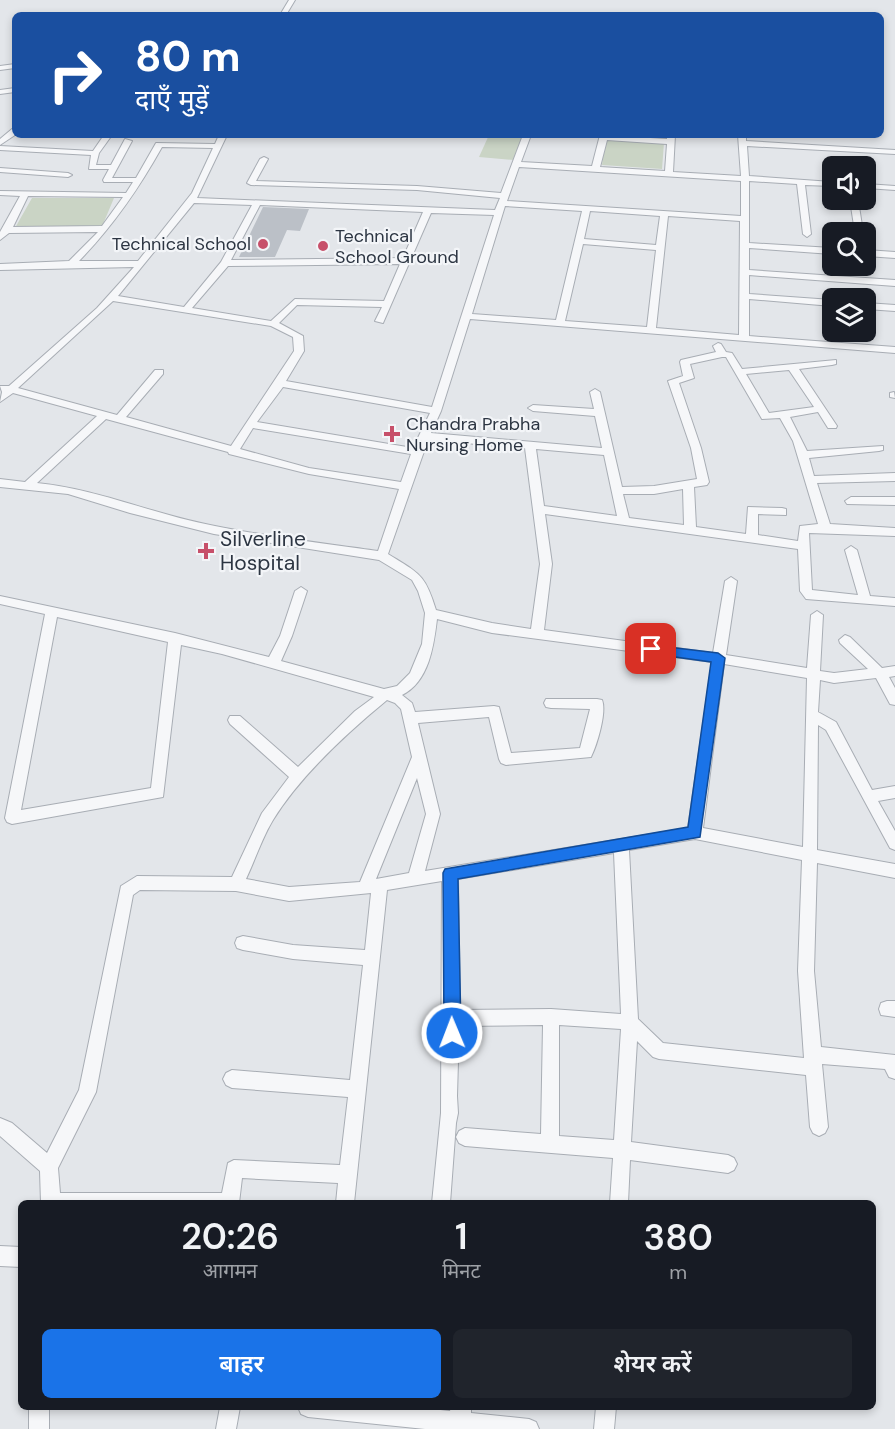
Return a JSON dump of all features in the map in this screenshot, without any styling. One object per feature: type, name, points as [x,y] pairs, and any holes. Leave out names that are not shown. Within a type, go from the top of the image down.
[{"type":"street","points":[[0,145],[12,134]]},
{"type":"street","points":[[106,138],[95,153],[92,167],[114,167]]},
{"type":"street","points":[[0,399],[5,389],[111,298],[141,264],[191,200],[222,138]]},
{"type":"street","points":[[382,556],[417,453],[436,411],[502,204],[526,138]]},
{"type":"street","points":[[595,169],[603,138]]},
{"type":"street","points":[[669,174],[671,138]]},
{"type":"street","points":[[744,338],[745,178],[742,139],[895,152]]},
{"type":"street","points":[[128,141],[107,180],[138,180]]},
{"type":"street","points":[[0,145],[95,153]]},
{"type":"street","points":[[72,264],[105,229],[159,145],[218,146]]},
{"type":"street","points":[[264,159],[251,183],[417,188],[502,204]]},
{"type":"street","points":[[516,164],[822,183]]},
{"type":"street","points":[[0,170],[68,175]]},
{"type":"street","points":[[801,182],[807,234]]},
{"type":"street","points":[[293,205],[300,184]]},
{"type":"street","points":[[876,187],[893,188],[895,200]]},
{"type":"street","points":[[0,193],[126,195]]},
{"type":"street","points":[[0,237],[7,230],[25,193]]},
{"type":"street","points":[[191,200],[428,210],[502,204],[745,219]]},
{"type":"street","points":[[186,310],[225,263],[257,203]]},
{"type":"street","points":[[560,324],[587,208]]},
{"type":"street","points":[[380,321],[428,210]]},
{"type":"street","points":[[651,331],[664,214]]},
{"type":"street","points":[[7,230],[105,229]]},
{"type":"street","points":[[579,241],[660,248]]},
{"type":"street","points":[[744,245],[822,250]]},
{"type":"street","points":[[876,254],[895,255]]},
{"type":"street","points":[[225,263],[406,261]]},
{"type":"street","points":[[0,267],[141,264]]},
{"type":"street","points":[[744,272],[895,283]]},
{"type":"street","points":[[744,296],[822,302]]},
{"type":"street","points":[[111,298],[273,324],[298,336],[298,351],[280,383],[233,452]]},
{"type":"street","points":[[273,324],[295,302],[387,304]]},
{"type":"street","points":[[876,307],[895,308]]},
{"type":"street","points":[[466,316],[895,350]]},
{"type":"street","points":[[713,336],[722,354]]},
{"type":"street","points":[[617,491],[654,490],[700,483],[704,479],[673,381],[689,378],[685,362],[722,354],[729,355],[766,417],[820,409]]},
{"type":"street","points":[[739,372],[832,362]]},
{"type":"street","points":[[792,366],[832,426]]},
{"type":"street","points":[[119,419],[159,372]]},
{"type":"street","points":[[280,383],[436,411]]},
{"type":"street","points":[[5,389],[309,471],[405,486]]},
{"type":"street","points":[[595,392],[624,522]]},
{"type":"street","points":[[533,408],[599,413]]},
{"type":"street","points":[[783,414],[798,441],[825,528]]},
{"type":"street","points":[[27,486],[104,415]]},
{"type":"street","points":[[250,424],[417,453]]},
{"type":"street","points":[[425,436],[608,452]]},
{"type":"street","points":[[530,445],[546,564],[537,634]]},
{"type":"street","points":[[803,455],[879,448]]},
{"type":"street","points":[[810,480],[895,477]]},
{"type":"street","points":[[0,483],[69,490],[134,510],[214,530],[382,556],[416,577],[424,591],[431,613],[428,644],[416,676],[401,690],[386,694],[352,722],[298,776],[267,817],[236,884]]},
{"type":"street","points":[[688,485],[690,531]]},
{"type":"street","points":[[851,501],[895,501]]},
{"type":"street","points":[[539,509],[805,546]]},
{"type":"street","points":[[752,540],[752,510],[782,512]]},
{"type":"street","points":[[895,532],[804,529],[806,591],[810,596],[895,602]]},
{"type":"street","points":[[851,550],[865,599]]},
{"type":"street","points":[[695,833],[718,658],[731,581]]},
{"type":"street","points":[[273,663],[286,636],[301,591]]},
{"type":"street","points":[[0,600],[175,638],[386,694],[404,702],[434,814],[415,879]]},
{"type":"street","points":[[52,611],[6,819],[158,793],[175,638]]},
{"type":"street","points":[[431,613],[492,628],[718,658],[834,678],[895,671]]},
{"type":"street","points":[[817,615],[812,675],[806,971],[819,1127]]},
{"type":"street","points":[[845,640],[880,673],[895,700]]},
{"type":"street","points":[[409,718],[494,711],[506,759],[586,753],[597,704],[551,703]]},
{"type":"street","points":[[811,715],[831,726],[895,843]]},
{"type":"street","points":[[235,720],[298,776]]},
{"type":"street","points":[[345,1200],[372,958],[372,886],[418,759]]},
{"type":"street","points":[[868,797],[895,792]]},
{"type":"street","points":[[50,1200],[49,1167],[87,1092],[126,891],[137,884],[236,884],[289,894],[372,886],[695,833],[895,871]]},
{"type":"street","points":[[619,1200],[630,1022],[621,845]]},
{"type":"street","points":[[441,1200],[447,1123],[451,1116],[448,1101],[452,1047],[450,873]]},
{"type":"street","points":[[243,943],[293,952],[372,958]]},
{"type":"street","points":[[452,1018],[551,1017],[630,1022],[659,1051],[812,1061],[890,1062],[895,1071]]},
{"type":"street","points":[[550,1144],[551,1017]]},
{"type":"street","points":[[232,1078],[357,1089]]},
{"type":"street","points":[[0,1127],[6,1129],[49,1167]]},
{"type":"street","points":[[465,1137],[622,1150],[728,1164]]},
{"type":"street","points":[[230,1200],[234,1169],[348,1174]]},
{"type":"street","points":[[0,1256],[18,1257]]},
{"type":"street","points":[[39,1410],[39,1429]]},
{"type":"street","points":[[226,1429],[229,1410]]},
{"type":"street","points":[[365,1410],[460,1415],[529,1429]]},
{"type":"street","points":[[604,1429],[606,1410]]},
{"type":"green space","points":[[488,138],[522,138],[514,160],[479,157]]},
{"type":"green space","points":[[605,140],[664,143],[662,169],[602,165]]},
{"type":"green space","points":[[32,198],[114,198],[101,229],[15,228]]},
{"type":"building","name":"Technical School","points":[[263,207],[309,209],[300,231],[287,230],[275,257],[239,257]]},
{"type":"place","name":"Technical School","points":[[263,244]]},
{"type":"place","name":"Technical School Ground","points":[[323,246]]},
{"type":"place","name":"Chandra Prabha Nursing Home","points":[[392,434]]},
{"type":"place","name":"Silverline Hospital","points":[[206,551]]},
{"type":"route","points":[[452,1033],[450,873],[695,833],[718,658],[651,649]]}]
